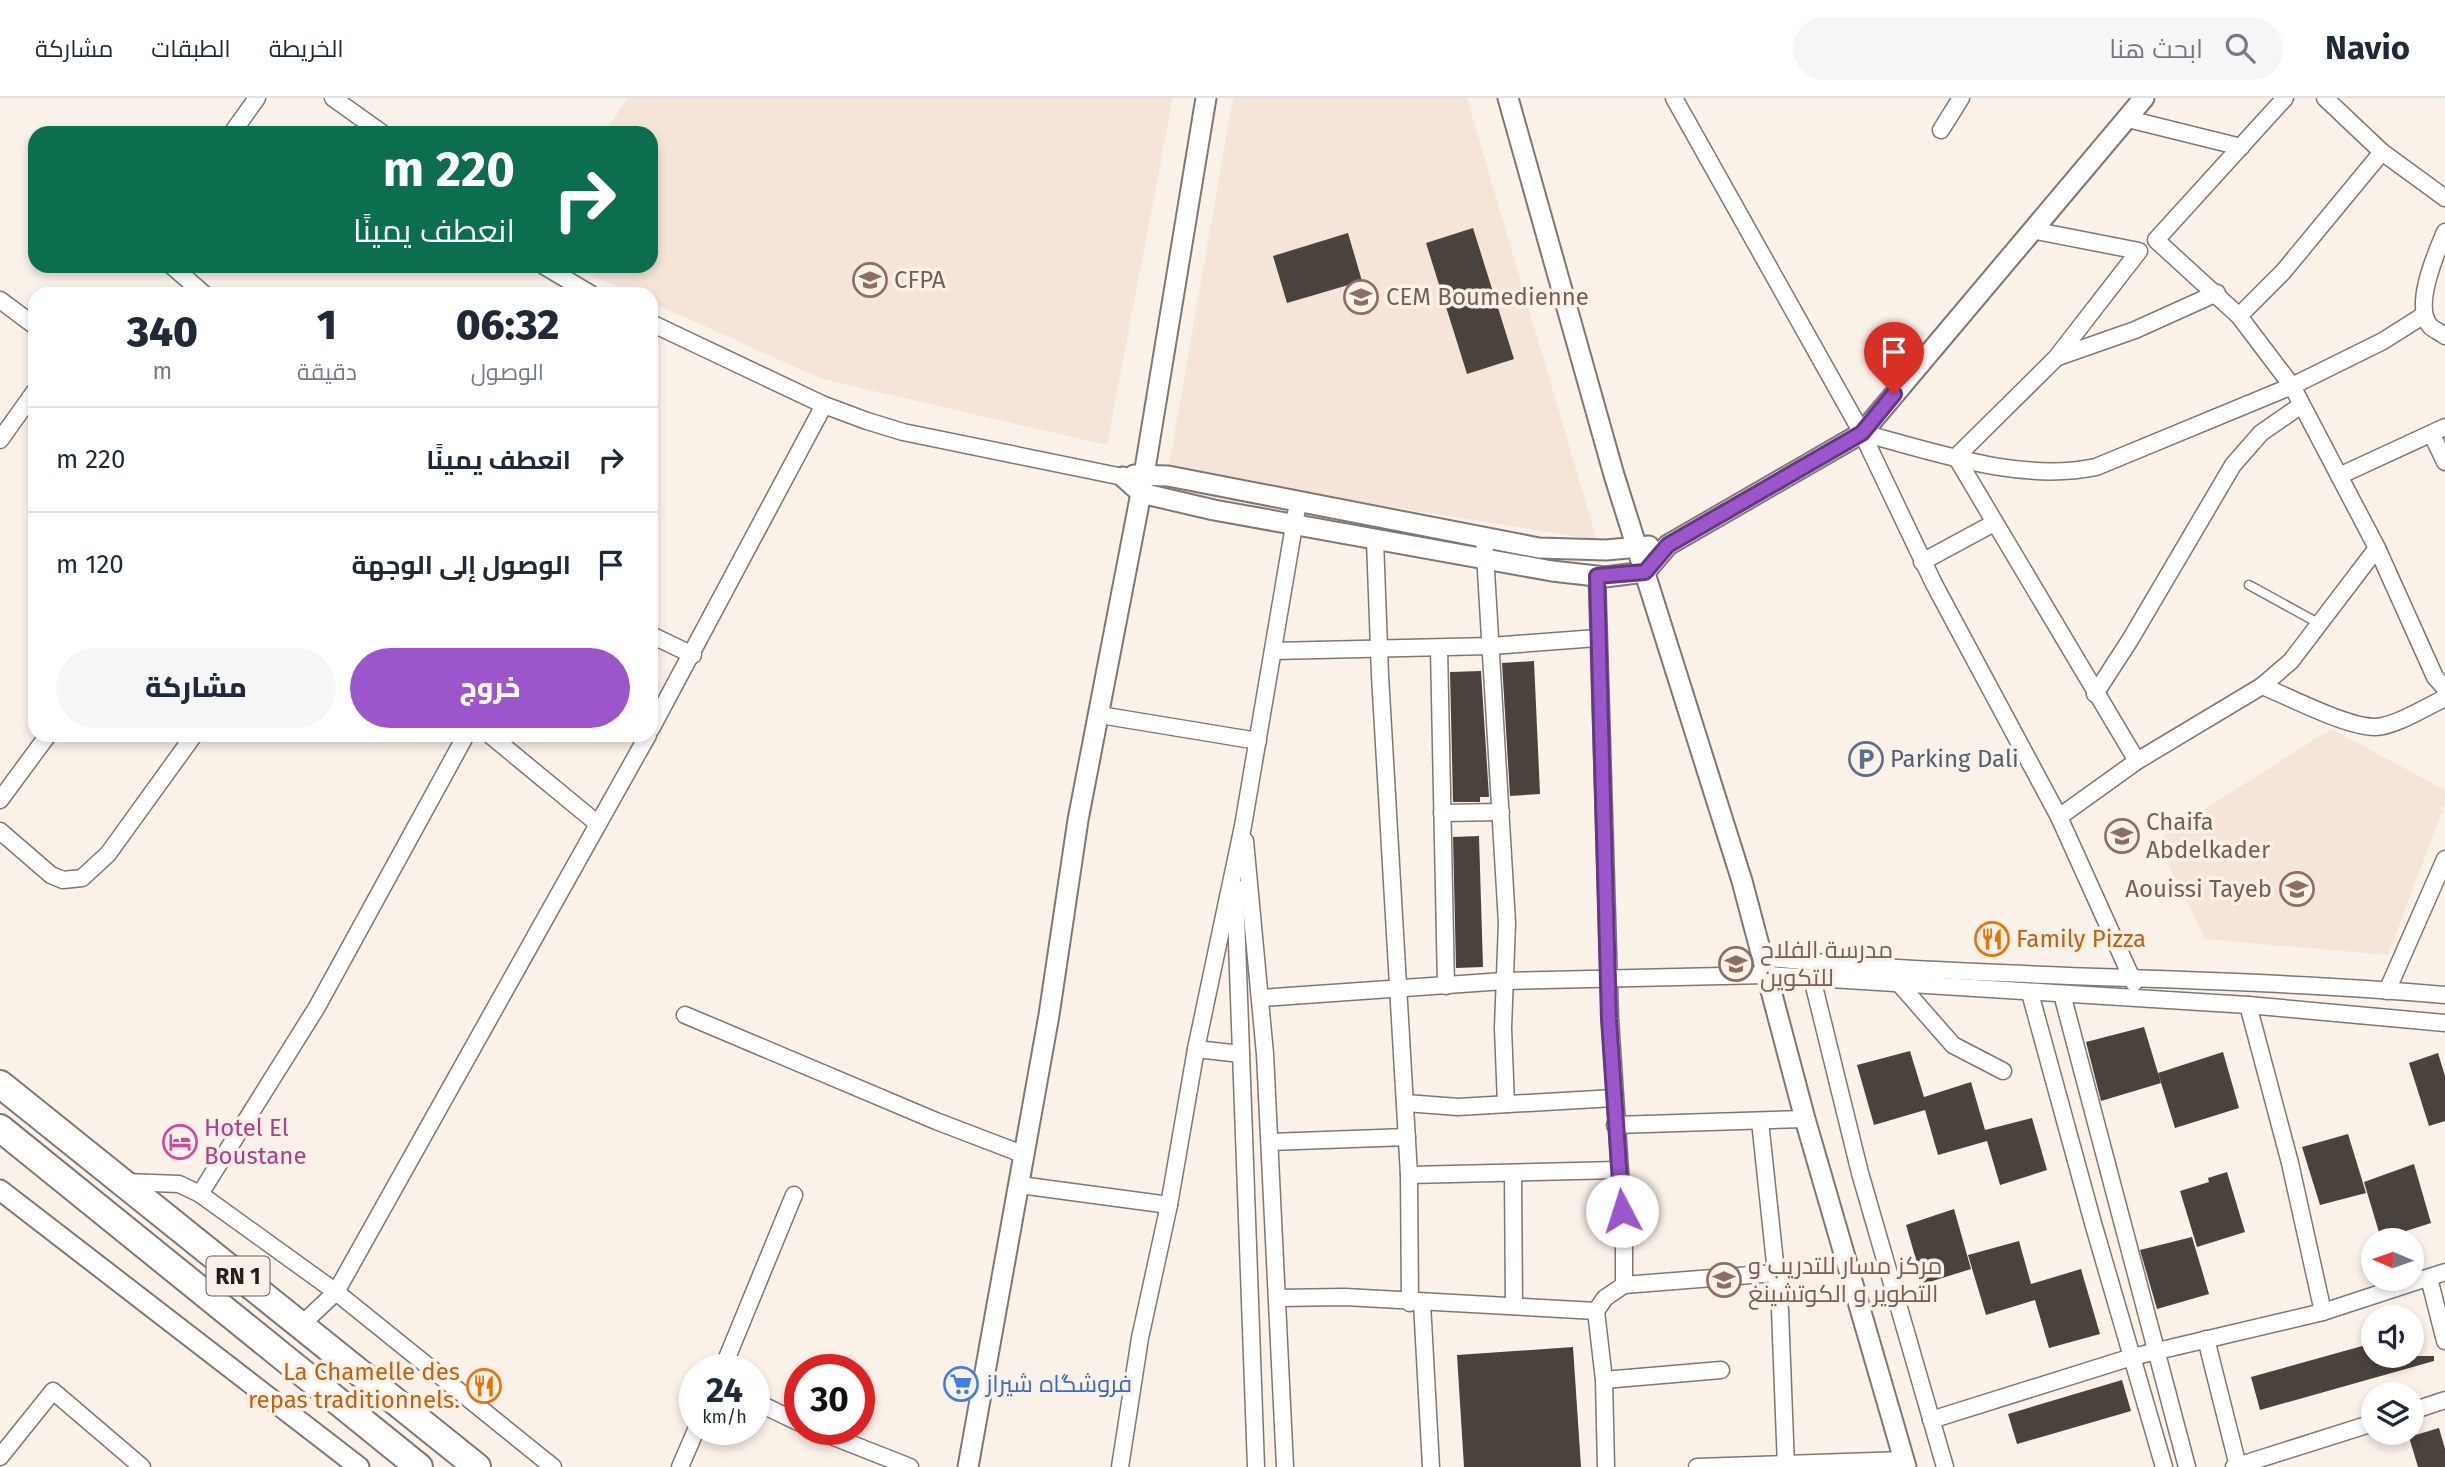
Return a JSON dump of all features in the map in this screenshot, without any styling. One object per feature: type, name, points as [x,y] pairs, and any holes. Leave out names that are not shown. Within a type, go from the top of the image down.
[{"type":"highway","name":"RN 1","points":[[0,1084],[477,1467]]},
{"type":"highway","name":"RN 1","points":[[0,1128],[419,1467]]},
{"type":"street","points":[[237,126],[257,98]]},
{"type":"street","points":[[333,98],[372,126]]},
{"type":"street","points":[[968,1467],[1020,1185],[1078,820],[1143,483],[1206,98]]},
{"type":"street","points":[[1508,98],[1637,546],[1742,881],[1805,1119],[1905,1463],[1697,1467]]},
{"type":"street","points":[[1674,98],[1862,433],[1922,562],[2059,817],[2134,976],[2135,999]]},
{"type":"street","points":[[1941,130],[1961,98]]},
{"type":"street","points":[[658,326],[824,405],[903,432],[1123,477],[1293,525],[1597,576],[1645,572],[1668,545],[1862,433],[2144,98]]},
{"type":"street","points":[[1956,457],[2056,358],[2139,251],[2156,240],[2285,98]]},
{"type":"street","points":[[2325,98],[2382,152],[2445,198]]},
{"type":"street","points":[[2128,119],[2241,147]]},
{"type":"street","points":[[2239,316],[2283,272],[2382,152]]},
{"type":"street","points":[[2032,230],[2139,251]]},
{"type":"street","points":[[2445,232],[2426,286],[2424,315],[2430,326],[2445,336]]},
{"type":"street","points":[[2156,240],[2217,293],[2239,316],[2292,387],[2300,407],[2377,548],[2435,677],[2445,688]]},
{"type":"street","points":[[180,273],[196,287]]},
{"type":"street","points":[[555,273],[578,287]]},
{"type":"street","points":[[2056,358],[2135,330],[2217,293]]},
{"type":"street","points":[[0,300],[28,321]]},
{"type":"street","points":[[1862,433],[1956,457],[2047,473],[2069,473],[2096,467],[2292,387],[2383,341],[2424,315]]},
{"type":"street","points":[[0,440],[28,401]]},
{"type":"street","points":[[658,716],[824,405]]},
{"type":"street","points":[[2095,694],[2130,640],[2233,465],[2261,433],[2300,407]]},
{"type":"street","points":[[2339,475],[2439,431],[2445,462]]},
{"type":"street","points":[[1956,457],[2137,761]]},
{"type":"street","points":[[1143,483],[1298,502],[1539,548],[1606,551],[1668,545]]},
{"type":"street","points":[[1120,1467],[1140,1338],[1170,1205],[1196,1049],[1243,826],[1298,502]]},
{"type":"street","points":[[1922,562],[1994,523]]},
{"type":"street","points":[[1484,537],[1507,923],[1504,981],[1506,1104]]},
{"type":"street","points":[[1375,540],[1416,1303],[1431,1467]]},
{"type":"street","points":[[2059,817],[2137,761],[2262,686],[2291,661],[2377,548]]},
{"type":"street","points":[[1597,576],[1609,978],[1624,1285]]},
{"type":"street","points":[[658,638],[693,654]]},
{"type":"street","points":[[1273,651],[1491,646],[1597,638]]},
{"type":"street","points":[[1439,648],[1446,986]]},
{"type":"street","points":[[2262,686],[2335,716],[2376,727],[2445,698]]},
{"type":"street","points":[[1100,715],[1258,741]]},
{"type":"street","points":[[0,800],[43,742]]},
{"type":"street","points":[[0,831],[51,875],[63,880],[82,878],[108,854],[189,742]]},
{"type":"street","points":[[200,1194],[317,1007],[462,742]]},
{"type":"street","points":[[498,742],[598,824]]},
{"type":"street","points":[[300,1326],[336,1293],[644,742]]},
{"type":"street","points":[[1442,813],[1501,812]]},
{"type":"street","points":[[1243,826],[1261,998],[1285,1467]]},
{"type":"street","points":[[2387,991],[2445,859]]},
{"type":"street","points":[[1235,863],[1256,1467]]},
{"type":"street","points":[[1763,966],[1812,978],[2248,1005],[2445,1023]]},
{"type":"street","points":[[1261,998],[1504,981],[1609,978],[1763,966],[1892,967],[2134,976],[2445,995]]},
{"type":"street","points":[[1892,967],[1897,984],[1953,1045],[2003,1070]]},
{"type":"street","points":[[1812,978],[1860,1173],[1945,1467]]},
{"type":"street","points":[[2030,993],[2164,1467]]},
{"type":"street","points":[[2062,994],[2187,1467]]},
{"type":"street","points":[[2248,1005],[2290,1163],[2323,1312]]},
{"type":"street","points":[[685,1015],[1025,1155]]},
{"type":"street","points":[[1196,1049],[1241,1054]]},
{"type":"street","points":[[1406,1103],[1458,1107],[1614,1098]]},
{"type":"street","points":[[1615,1125],[1805,1119]]},
{"type":"street","points":[[1760,1121],[1776,1273],[1786,1467]]},
{"type":"street","points":[[1270,1142],[1407,1137]]},
{"type":"street","points":[[1409,1175],[1618,1170]]},
{"type":"street","points":[[1513,1173],[1514,1306]]},
{"type":"street","points":[[123,1182],[179,1184],[200,1194],[336,1293],[553,1467]]},
{"type":"street","points":[[1020,1185],[1170,1205]]},
{"type":"street","points":[[0,1191],[359,1467]]},
{"type":"street","points":[[729,1354],[794,1195]]},
{"type":"street","points":[[1248,1224],[1273,1224]]},
{"type":"street","points":[[1930,1420],[2132,1357],[2323,1312],[2445,1272]]},
{"type":"street","points":[[1606,1467],[1604,1380],[1596,1311],[1605,1298],[1624,1285],[1776,1273]]},
{"type":"street","points":[[2429,1278],[2445,1341]]},
{"type":"street","points":[[1278,1298],[1345,1297],[1596,1311]]},
{"type":"street","points":[[2206,1339],[2236,1466],[2361,1427]]},
{"type":"street","points":[[1604,1380],[1721,1370]]},
{"type":"street","points":[[0,1457],[53,1391],[142,1467]]},
{"type":"street","points":[[2424,1407],[2445,1400]]},
{"type":"street","points":[[680,1467],[690,1445]]},
{"type":"street","points":[[854,1445],[910,1467]]},
{"type":"lane","points":[[2249,585],[2320,624]]},
{"type":"shaded area","name":"CFPA","points":[[628,98],[1173,98],[1107,445],[822,379],[658,305],[658,287],[618,287],[586,273],[658,273],[658,126],[609,126]]},
{"type":"shaded area","name":"CEM Boumedienne","points":[[1233,98],[1467,98],[1597,540],[1168,471]]},
{"type":"shaded area","name":"Aouissi Tayeb","points":[[2331,729],[2445,790],[2445,804],[2388,955],[2205,939],[2156,840]]},
{"type":"building","points":[[1473,228],[1514,359],[1467,374],[1426,243]]},
{"type":"building","points":[[1348,233],[1362,281],[1287,303],[1273,256]]},
{"type":"building","points":[[1534,661],[1540,794],[1510,796],[1502,663]]},
{"type":"building","points":[[1481,671],[1489,797],[1480,797],[1480,802],[1453,802],[1450,672]]},
{"type":"building","points":[[1479,836],[1483,967],[1456,968],[1453,837]]},
{"type":"building","points":[[2144,1027],[2161,1083],[2101,1101],[2086,1042]]},
{"type":"building","points":[[1910,1051],[1924,1097],[1971,1082],[1985,1130],[2032,1118],[2047,1170],[2000,1185],[1987,1141],[1938,1155],[1925,1110],[1874,1125],[1857,1065]]},
{"type":"building","points":[[2223,1052],[2239,1108],[2175,1128],[2158,1073]]},
{"type":"building","points":[[2438,1053],[2445,1076],[2445,1121],[2429,1126],[2409,1063]]},
{"type":"building","points":[[2348,1134],[2366,1193],[2320,1205],[2302,1147]]},
{"type":"building","points":[[2414,1164],[2431,1223],[2415,1228],[2378,1228],[2364,1182]]},
{"type":"building","points":[[2227,1172],[2245,1232],[2197,1247],[2180,1191],[2209,1182],[2208,1178]]},
{"type":"building","points":[[1954,1209],[1971,1269],[1923,1284],[1906,1225]]},
{"type":"building","points":[[2192,1237],[2209,1294],[2157,1309],[2140,1250]]},
{"type":"building","points":[[2019,1241],[2031,1284],[2081,1269],[2100,1334],[2049,1348],[2035,1300],[1986,1315],[1968,1255]]},
{"type":"building","points":[[2361,1346],[2361,1368],[2409,1368],[2260,1410],[2251,1377]]},
{"type":"building","points":[[1573,1347],[1581,1467],[1464,1467],[1457,1355]]},
{"type":"building","points":[[2424,1356],[2434,1356],[2434,1361],[2424,1364]]},
{"type":"building","points":[[2122,1380],[2131,1411],[2017,1444],[2008,1414]]},
{"type":"building","points":[[2439,1428],[2445,1449],[2445,1467],[2418,1467],[2411,1445],[2424,1445],[2424,1432]]},
{"type":"place","name":"CFPA","points":[[870,280]]},
{"type":"place","name":"CEM Boumedienne","points":[[1361,297]]},
{"type":"place","name":"Parking Dali","points":[[1866,759]]},
{"type":"place","name":"Chaifa Abdelkader","points":[[2122,836]]},
{"type":"place","name":"Aouissi Tayeb","points":[[2297,889]]},
{"type":"place","name":"Family Pizza","points":[[1992,939]]},
{"type":"place","name":"مدرسة الفلاح للتكوين","points":[[1736,964]]},
{"type":"place","name":"Hotel El Boustane","points":[[180,1142]]},
{"type":"place","name":"مركز مسار للتدريب و التطوير و الكوتشينغ","points":[[1724,1280]]},
{"type":"place","name":"فروشگاه شيراز","points":[[961,1384]]},
{"type":"place","name":"La Chamelle des repas traditionnels.","points":[[484,1386]]},
{"type":"route","points":[[1622,1211],[1609,1019],[1607,878],[1597,677],[1597,576],[1645,572],[1668,545],[1862,433],[1894,394]]}]
